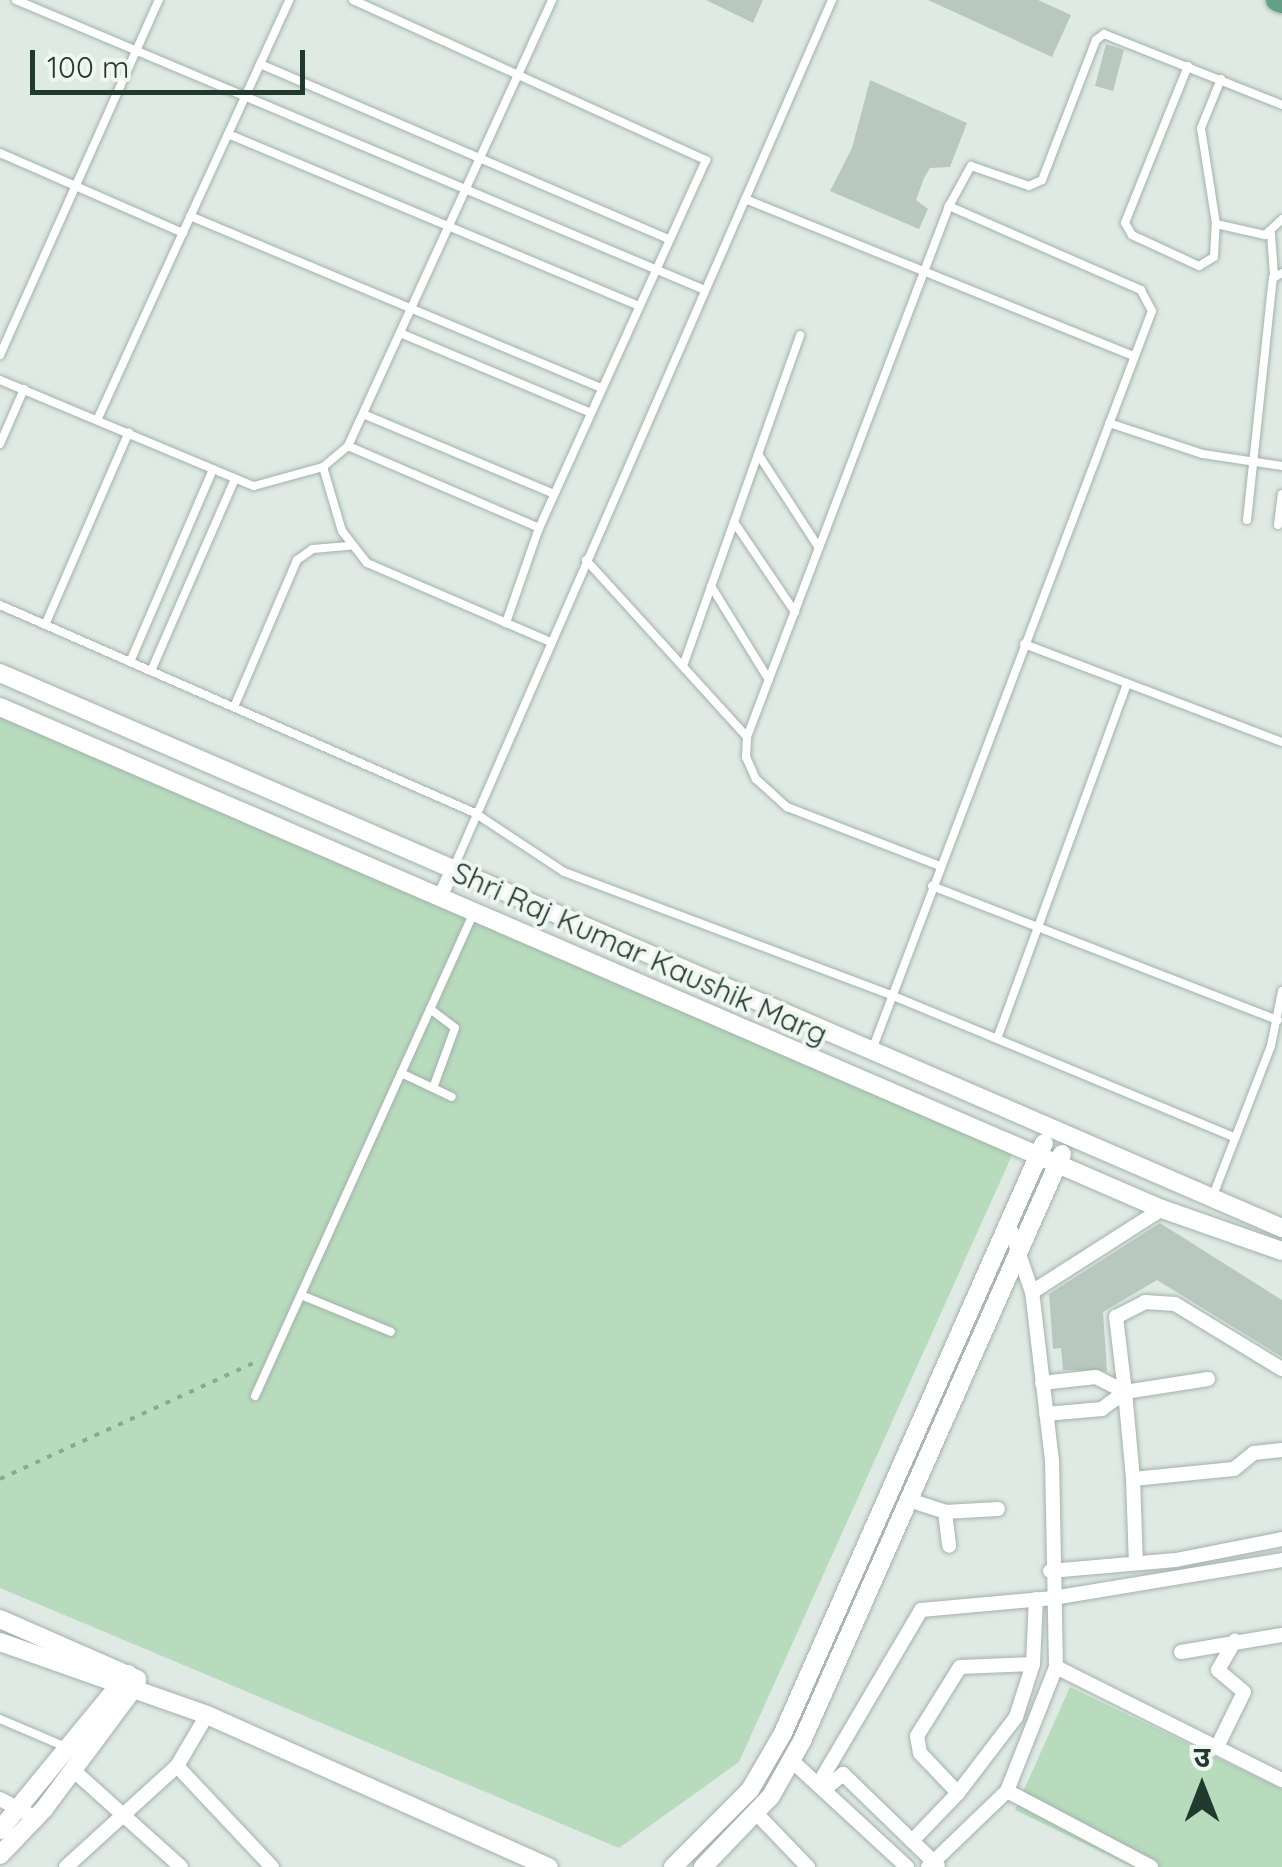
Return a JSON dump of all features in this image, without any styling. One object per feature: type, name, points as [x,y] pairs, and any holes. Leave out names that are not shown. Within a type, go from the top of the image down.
[{"type":"street","name":"Shri Raj Kumar Kaushik Marg","points":[[0,672],[1210,1202],[1281,1228]]},
{"type":"street","name":"Shri Raj Kumar Kaushik Marg","points":[[0,707],[1162,1208],[1282,1251]]},
{"type":"street","points":[[440,897],[452,871]]},
{"type":"street","points":[[674,1867],[750,1790],[783,1733],[1049,1132]]},
{"type":"street","points":[[703,1867],[756,1813],[791,1760],[1068,1140]]},
{"type":"street","points":[[1032,1292],[1162,1208]]},
{"type":"street","points":[[821,1787],[843,1774],[934,1865],[1007,1791],[1056,1667],[1050,1572],[1052,1461],[1032,1292],[1022,1249],[1009,1225]]},
{"type":"street","points":[[1136,1563],[1133,1478],[1116,1317],[1145,1302],[1175,1304],[1282,1370]]},
{"type":"street","points":[[1042,1383],[1096,1377],[1125,1392]]},
{"type":"street","points":[[1046,1414],[1102,1409],[1125,1392],[1208,1379]]},
{"type":"street","points":[[1133,1478],[1234,1469],[1254,1453],[1282,1450]]},
{"type":"street","points":[[909,1500],[945,1512],[998,1509]]},
{"type":"street","points":[[945,1512],[948,1546]]},
{"type":"street","points":[[1050,1572],[1136,1563],[1282,1539]]},
{"type":"street","points":[[821,1787],[922,1610],[1053,1598],[1282,1560]]},
{"type":"street","points":[[912,1841],[958,1793],[1016,1717],[1032,1664],[1036,1598]]},
{"type":"street","points":[[0,1619],[130,1683],[549,1867]]},
{"type":"street","points":[[1181,1652],[1282,1635]]},
{"type":"street","points":[[1217,1747],[1244,1692],[1218,1670],[1235,1640]]},
{"type":"street","points":[[0,1642],[130,1683]]},
{"type":"street","points":[[958,1793],[920,1753],[917,1736],[960,1667],[1032,1664]]},
{"type":"street","points":[[1056,1667],[1282,1780]]},
{"type":"street","points":[[0,1855],[68,1748],[130,1683]]},
{"type":"street","points":[[0,1830],[27,1813],[74,1770],[130,1683]]},
{"type":"street","points":[[66,1867],[176,1766],[207,1714]]},
{"type":"street","points":[[791,1760],[900,1865]]},
{"type":"street","points":[[176,1766],[272,1867]]},
{"type":"street","points":[[74,1770],[180,1867]]},
{"type":"street","points":[[1007,1791],[1151,1867]]},
{"type":"street","points":[[0,1798],[27,1813]]},
{"type":"street","points":[[756,1813],[808,1867]]},
{"type":"lane","points":[[16,0],[705,290]]},
{"type":"lane","points":[[0,355],[159,0]]},
{"type":"lane","points":[[98,418],[289,0]]},
{"type":"lane","points":[[353,0],[706,160],[539,528],[506,623]]},
{"type":"lane","points":[[0,380],[262,486],[323,467],[348,446],[552,0]]},
{"type":"lane","points":[[452,871],[832,0]]},
{"type":"lane","points":[[747,737],[949,206],[971,166],[1029,186],[1042,180],[1100,36],[1188,66],[1282,105]]},
{"type":"lane","points":[[260,64],[670,240]]},
{"type":"lane","points":[[1188,66],[1126,222],[1132,235],[1199,266],[1214,256],[1216,224],[1200,128],[1221,80]]},
{"type":"lane","points":[[228,134],[640,306]]},
{"type":"lane","points":[[0,152],[183,232]]},
{"type":"lane","points":[[745,199],[1134,356]]},
{"type":"lane","points":[[871,1054],[890,995],[1152,311],[1148,294],[949,206]]},
{"type":"lane","points":[[190,216],[602,388]]},
{"type":"lane","points":[[1247,520],[1278,274],[1271,234],[1282,219]]},
{"type":"lane","points":[[1216,224],[1271,234]]},
{"type":"lane","points":[[400,333],[591,414]]},
{"type":"lane","points":[[682,666],[800,335]]},
{"type":"lane","points":[[0,444],[24,389]]},
{"type":"lane","points":[[363,414],[554,494]]},
{"type":"lane","points":[[1109,423],[1203,454],[1282,466]]},
{"type":"lane","points":[[45,625],[129,432]]},
{"type":"lane","points":[[348,446],[539,528]]},
{"type":"lane","points":[[758,454],[820,548]]},
{"type":"lane","points":[[323,467],[349,546],[367,563],[550,642]]},
{"type":"lane","points":[[130,662],[213,469]]},
{"type":"lane","points":[[151,671],[235,478]]},
{"type":"lane","points":[[1278,526],[1282,494]]},
{"type":"lane","points":[[734,522],[795,612]]},
{"type":"lane","points":[[234,707],[297,560],[313,549],[349,546]]},
{"type":"lane","points":[[586,560],[747,737],[756,779],[787,807],[940,866]]},
{"type":"lane","points":[[711,586],[769,680]]},
{"type":"lane","points":[[0,605],[475,812],[564,872],[890,995],[1236,1138]]},
{"type":"lane","points":[[1024,644],[1126,686],[1282,742]]},
{"type":"lane","points":[[997,1039],[1126,686]]},
{"type":"lane","points":[[932,886],[1278,1020]]},
{"type":"lane","points":[[255,1396],[474,912]]},
{"type":"lane","points":[[1210,1202],[1271,1046],[1282,991]]},
{"type":"lane","points":[[430,1010],[456,1028],[432,1088]]},
{"type":"lane","points":[[1271,1046],[1282,1048]]},
{"type":"lane","points":[[401,1074],[452,1097]]},
{"type":"lane","points":[[300,1295],[391,1332]]},
{"type":"lane","points":[[0,1719],[68,1748]]},
{"type":"path","points":[[0,1478],[274,1353]]},
{"type":"green space","points":[[0,709],[1013,1153],[739,1762],[619,1848],[0,1588]]},
{"type":"green space","points":[[1070,1687],[1282,1789],[1282,1867],[1133,1867],[1015,1810]]},
{"type":"building","points":[[706,0],[763,0],[753,23]]},
{"type":"building","points":[[928,0],[1038,0],[1071,15],[1052,57]]},
{"type":"building","points":[[1106,44],[1124,50],[1113,91],[1095,86]]},
{"type":"building","points":[[870,80],[967,123],[950,167],[930,168],[924,178],[916,200],[928,209],[919,229],[830,191],[852,148]]},
{"type":"building","points":[[1160,1223],[1282,1300],[1282,1357],[1157,1280],[1103,1312],[1107,1371],[1063,1370],[1061,1348],[1053,1349],[1049,1294]]}]
